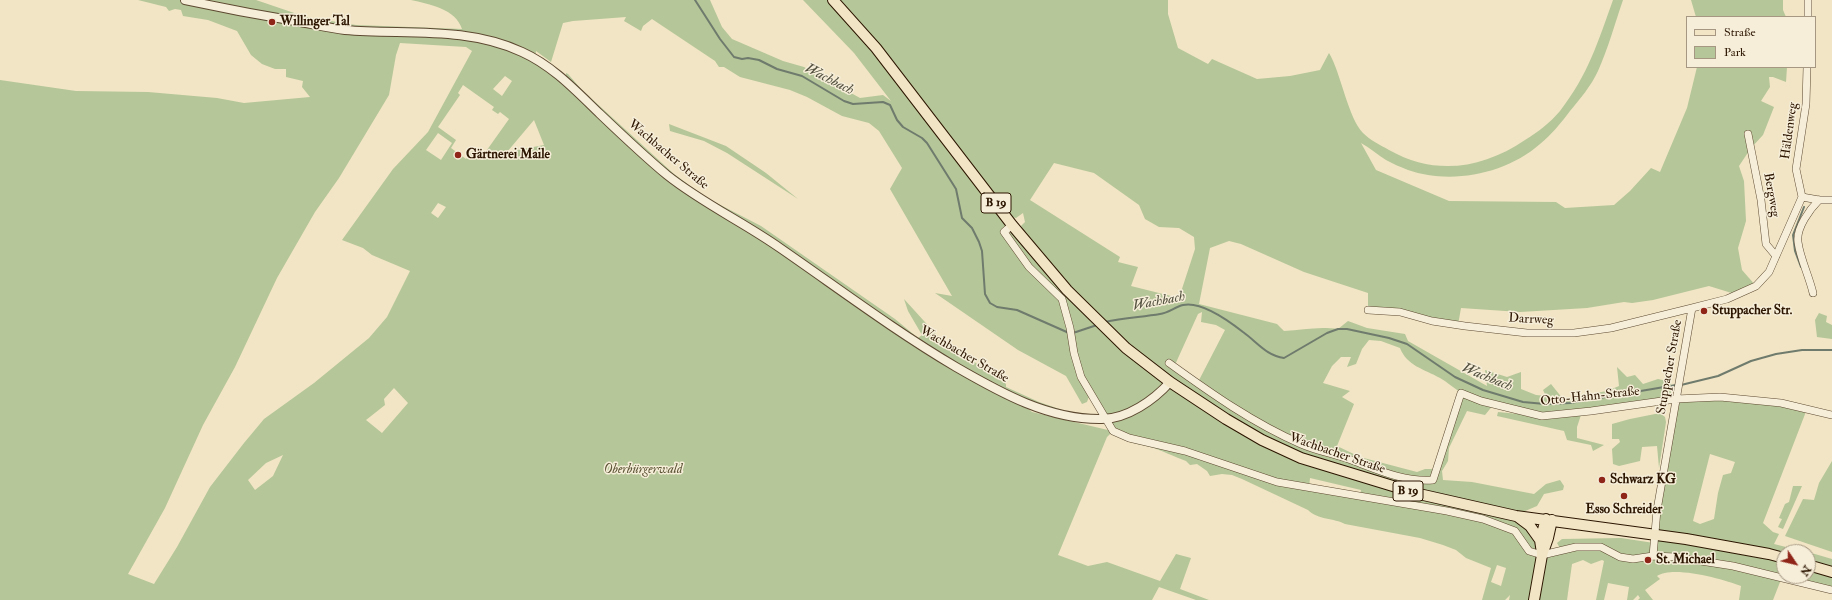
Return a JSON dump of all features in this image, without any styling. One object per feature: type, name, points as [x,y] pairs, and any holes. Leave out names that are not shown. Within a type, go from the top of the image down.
[{"type":"main road","name":"B 19","points":[[833,0],[876,48],[1012,225],[1067,290],[1126,348],[1170,382]]},
{"type":"main road","name":"Wachbacher Straße","points":[[1170,382],[1256,436],[1301,458],[1401,489],[1516,516],[1655,535],[1776,556]]},
{"type":"main road","name":"B 19","points":[[1516,516],[1544,539]]},
{"type":"main road","points":[[1534,600],[1544,539],[1549,520]]},
{"type":"main road","points":[[1544,539],[1558,527],[1571,523]]},
{"type":"main road","points":[[1816,567],[1832,572]]},
{"type":"street","name":"Wachbacher Straße","points":[[185,0],[343,30],[468,35],[494,41],[524,52],[547,66],[562,78],[651,161],[698,198],[778,246],[850,298],[933,353],[987,385],[1018,400],[1062,415],[1105,419],[1120,416],[1148,402],[1170,382]]},
{"type":"street","points":[[1808,0],[1808,16]]},
{"type":"street","name":"Häldenweg","points":[[1802,197],[1796,170],[1806,104],[1807,68]]},
{"type":"street","name":"Bergweg","points":[[1748,134],[1761,200],[1766,244],[1776,256]]},
{"type":"street","points":[[1802,197],[1818,200],[1832,200]]},
{"type":"street","name":"Stuppacher Straße","points":[[1652,556],[1657,510],[1692,308],[1727,299],[1753,288],[1769,272],[1802,197]]},
{"type":"street","points":[[1813,294],[1810,278],[1797,241],[1807,212],[1818,200]]},
{"type":"street","points":[[1012,225],[1004,232],[1029,267],[1062,299],[1081,377],[1113,431],[1129,438],[1185,451],[1277,482],[1447,511],[1499,524],[1515,531],[1529,552],[1542,555],[1576,548],[1601,547],[1620,556],[1633,559],[1652,556],[1675,557],[1733,566],[1832,590]]},
{"type":"street","name":"Darrweg","points":[[1368,310],[1400,312],[1432,321],[1465,326],[1528,333],[1574,333],[1611,328],[1692,308]]},
{"type":"street","name":"Otto-Hahn-Straße","points":[[1169,364],[1237,411],[1302,445],[1342,456],[1400,478],[1419,481],[1433,480],[1461,393],[1481,401],[1542,416],[1591,411],[1677,395]]},
{"type":"street","points":[[1677,395],[1775,402],[1832,415]]},
{"type":"green space","name":"Oberbürgerwald","points":[[138,0],[256,0],[306,17],[356,25],[462,29],[459,22],[454,17],[441,8],[411,0],[710,0],[722,27],[732,39],[783,61],[804,67],[860,98],[883,95],[891,101],[854,53],[803,0],[1168,0],[1168,14],[1178,48],[1208,64],[1212,59],[1257,79],[1290,76],[1320,70],[1329,53],[1353,117],[1363,133],[1389,150],[1406,158],[1441,166],[1458,166],[1475,163],[1509,150],[1539,130],[1560,111],[1570,98],[1585,71],[1597,44],[1613,0],[1623,0],[1602,63],[1589,87],[1548,137],[1526,154],[1511,163],[1477,174],[1442,176],[1425,174],[1408,170],[1391,163],[1361,143],[1376,170],[1449,201],[1556,202],[1565,208],[1614,205],[1630,191],[1651,168],[1660,172],[1687,108],[1697,68],[1787,68],[1786,82],[1769,77],[1770,87],[1761,101],[1774,107],[1763,135],[1751,148],[1739,166],[1744,181],[1746,221],[1738,248],[1742,270],[1756,286],[1738,295],[1709,286],[1653,300],[1632,303],[1624,302],[1587,308],[1520,312],[1461,308],[1458,325],[1400,312],[1368,310],[1368,293],[1304,272],[1241,244],[1229,241],[1210,248],[1199,304],[1277,324],[1284,331],[1317,328],[1338,329],[1348,321],[1367,328],[1405,334],[1408,341],[1487,386],[1485,370],[1507,377],[1521,372],[1521,389],[1536,395],[1546,396],[1543,390],[1551,384],[1563,399],[1607,391],[1619,386],[1617,367],[1627,377],[1635,375],[1643,384],[1658,379],[1671,382],[1671,399],[1582,412],[1577,427],[1577,438],[1604,445],[1593,451],[1591,445],[1567,440],[1564,431],[1497,416],[1498,412],[1538,416],[1494,404],[1485,415],[1467,411],[1449,448],[1448,461],[1442,471],[1443,480],[1472,482],[1534,494],[1546,484],[1560,480],[1564,486],[1563,490],[1544,494],[1537,506],[1518,514],[1530,526],[1542,554],[1561,550],[1557,543],[1562,539],[1621,538],[1654,543],[1676,399],[1720,397],[1807,409],[1763,523],[1773,532],[1779,534],[1774,544],[1776,544],[1776,584],[1779,584],[1773,600],[1739,600],[1741,586],[1698,574],[1674,572],[1664,573],[1657,576],[1660,579],[1645,590],[1653,600],[1638,600],[1640,598],[1638,595],[1633,600],[1627,600],[1629,587],[1608,583],[1604,600],[1596,600],[1604,561],[1602,560],[1591,564],[1583,560],[1572,564],[1567,600],[1509,600],[1510,595],[1505,600],[1482,600],[1491,568],[1466,558],[1456,550],[1420,538],[1345,524],[1316,516],[1308,510],[1242,479],[1232,475],[1222,474],[1210,476],[1207,471],[1197,464],[1190,465],[1186,461],[1159,450],[1130,442],[1121,438],[1113,431],[1107,437],[1058,555],[1088,566],[1107,562],[1160,581],[1176,554],[1191,558],[1180,589],[1209,600],[1196,600],[1159,587],[1152,600],[0,600],[0,80],[76,91],[148,92],[217,98],[244,103],[310,97],[302,87],[303,81],[286,77],[286,69],[275,69],[262,64],[251,55],[237,31],[208,20],[183,16],[181,10],[175,9],[169,11],[166,7]],"holes":[[[626,17],[624,21],[641,31],[643,26],[652,19],[715,61],[719,67],[724,67],[740,77],[790,90],[807,97],[842,116],[869,123],[879,131],[902,168],[890,189],[952,296],[935,293],[1018,350],[1066,376],[1082,404],[1087,402],[1090,394],[1102,416],[1065,411],[1039,402],[1006,387],[1006,384],[973,361],[959,357],[944,343],[904,299],[908,311],[922,335],[918,338],[895,319],[761,226],[705,197],[674,174],[581,89],[568,74],[566,73],[566,81],[535,59],[536,51],[551,62],[563,23]],[[400,43],[466,47],[472,51],[428,132],[393,169],[342,240],[363,248],[372,255],[410,271],[387,317],[369,338],[314,383],[264,419],[210,487],[177,547],[154,584],[128,574],[165,508],[203,425],[235,367],[277,278],[315,212],[339,178],[389,95],[396,55]],[[505,76],[512,81],[502,96],[493,89]],[[463,85],[494,107],[492,110],[498,114],[500,112],[509,119],[482,157],[472,151],[466,159],[451,148],[456,140],[438,127],[460,95],[458,93]],[[534,120],[544,145],[507,152]],[[438,133],[452,143],[441,160],[426,150]],[[957,152],[1012,217],[1016,218],[1023,213],[1025,222],[1021,226],[1033,249],[1012,233],[1005,232],[1006,224]],[[1054,163],[1094,173],[1139,205],[1145,219],[1159,227],[1179,228],[1194,237],[1195,249],[1179,298],[1131,286],[1138,267],[1118,262],[1120,257],[1030,200]],[[438,203],[446,207],[438,218],[431,213]],[[1202,312],[1201,322],[1216,325],[1225,330],[1197,384],[1174,367],[1198,314]],[[1369,340],[1381,341],[1400,348],[1403,354],[1412,363],[1443,380],[1461,393],[1436,469],[1425,469],[1417,472],[1360,457],[1337,446],[1354,404],[1342,397],[1350,391],[1323,383],[1332,366],[1341,357],[1351,357],[1347,367],[1356,364],[1362,349]],[[394,388],[408,403],[382,433],[366,420],[385,405],[384,399]],[[1019,401],[1082,418],[1105,419],[1112,431],[1032,412]],[[1710,454],[1735,462],[1731,473],[1723,475],[1718,493],[1714,519],[1700,524],[1693,521]],[[283,455],[273,476],[255,490],[248,480],[266,463]],[[1310,478],[1361,490],[1360,495],[1309,487]],[[1497,565],[1506,568],[1501,586],[1491,582]]]},
{"type":"green space","points":[[1691,0],[1783,0],[1783,10],[1786,16],[1696,16]]},
{"type":"green space","points":[[669,124],[726,146],[766,173],[798,199],[727,153],[704,141],[670,131]]},
{"type":"green space","points":[[1819,313],[1827,316],[1826,322],[1832,325],[1832,339],[1817,337],[1815,320]]},
{"type":"green space","points":[[1660,413],[1665,417],[1666,422],[1659,468],[1657,446],[1642,447],[1640,461],[1619,466],[1613,464],[1612,449],[1620,442],[1619,439],[1612,439],[1612,424]]},
{"type":"green space","points":[[1832,461],[1832,552],[1816,547],[1816,544],[1808,544],[1785,536],[1803,499],[1814,500],[1819,483]]},
{"type":"green space","points":[[1793,486],[1802,486],[1783,529],[1778,527],[1782,519],[1779,518],[1785,504],[1789,502]]},
{"type":"green space","points":[[1816,554],[1832,559],[1832,590],[1809,584],[1816,584]]},
{"type":"waterway","name":"Wachbach","points":[[695,0],[720,39],[734,57],[759,60],[777,69],[802,76],[844,101],[853,104],[883,102],[890,105],[897,120],[903,127],[922,138],[927,143],[956,189],[962,218],[972,228],[982,251],[985,294],[990,303],[997,307],[1017,310],[1069,333]]},
{"type":"waterway","points":[[1801,267],[1795,251],[1793,235],[1804,207]]},
{"type":"waterway","name":"Wachbach","points":[[1105,322],[1163,313],[1183,305],[1198,306],[1214,313],[1230,323],[1267,352],[1284,358],[1327,333],[1338,329],[1347,329],[1389,338],[1407,344],[1455,377],[1483,390],[1523,402],[1545,404],[1570,403],[1676,385]]},
{"type":"waterway","name":"Wachbach","points":[[1073,333],[1097,325]]},
{"type":"waterway","name":"Wachbach","points":[[1681,385],[1718,376],[1751,361],[1776,354],[1802,350],[1832,350]]},
{"type":"place","name":"Willinger Tal","points":[[272,22]]},
{"type":"place","name":"Gärtnerei Maile","points":[[458,155]]},
{"type":"place","name":"Stuppacher Str.","points":[[1704,311]]},
{"type":"place","name":"Schwarz KG","points":[[1602,480]]},
{"type":"place","name":"Esso Schreider","points":[[1624,496]]},
{"type":"place","name":"St. Michael","points":[[1648,560]]}]
